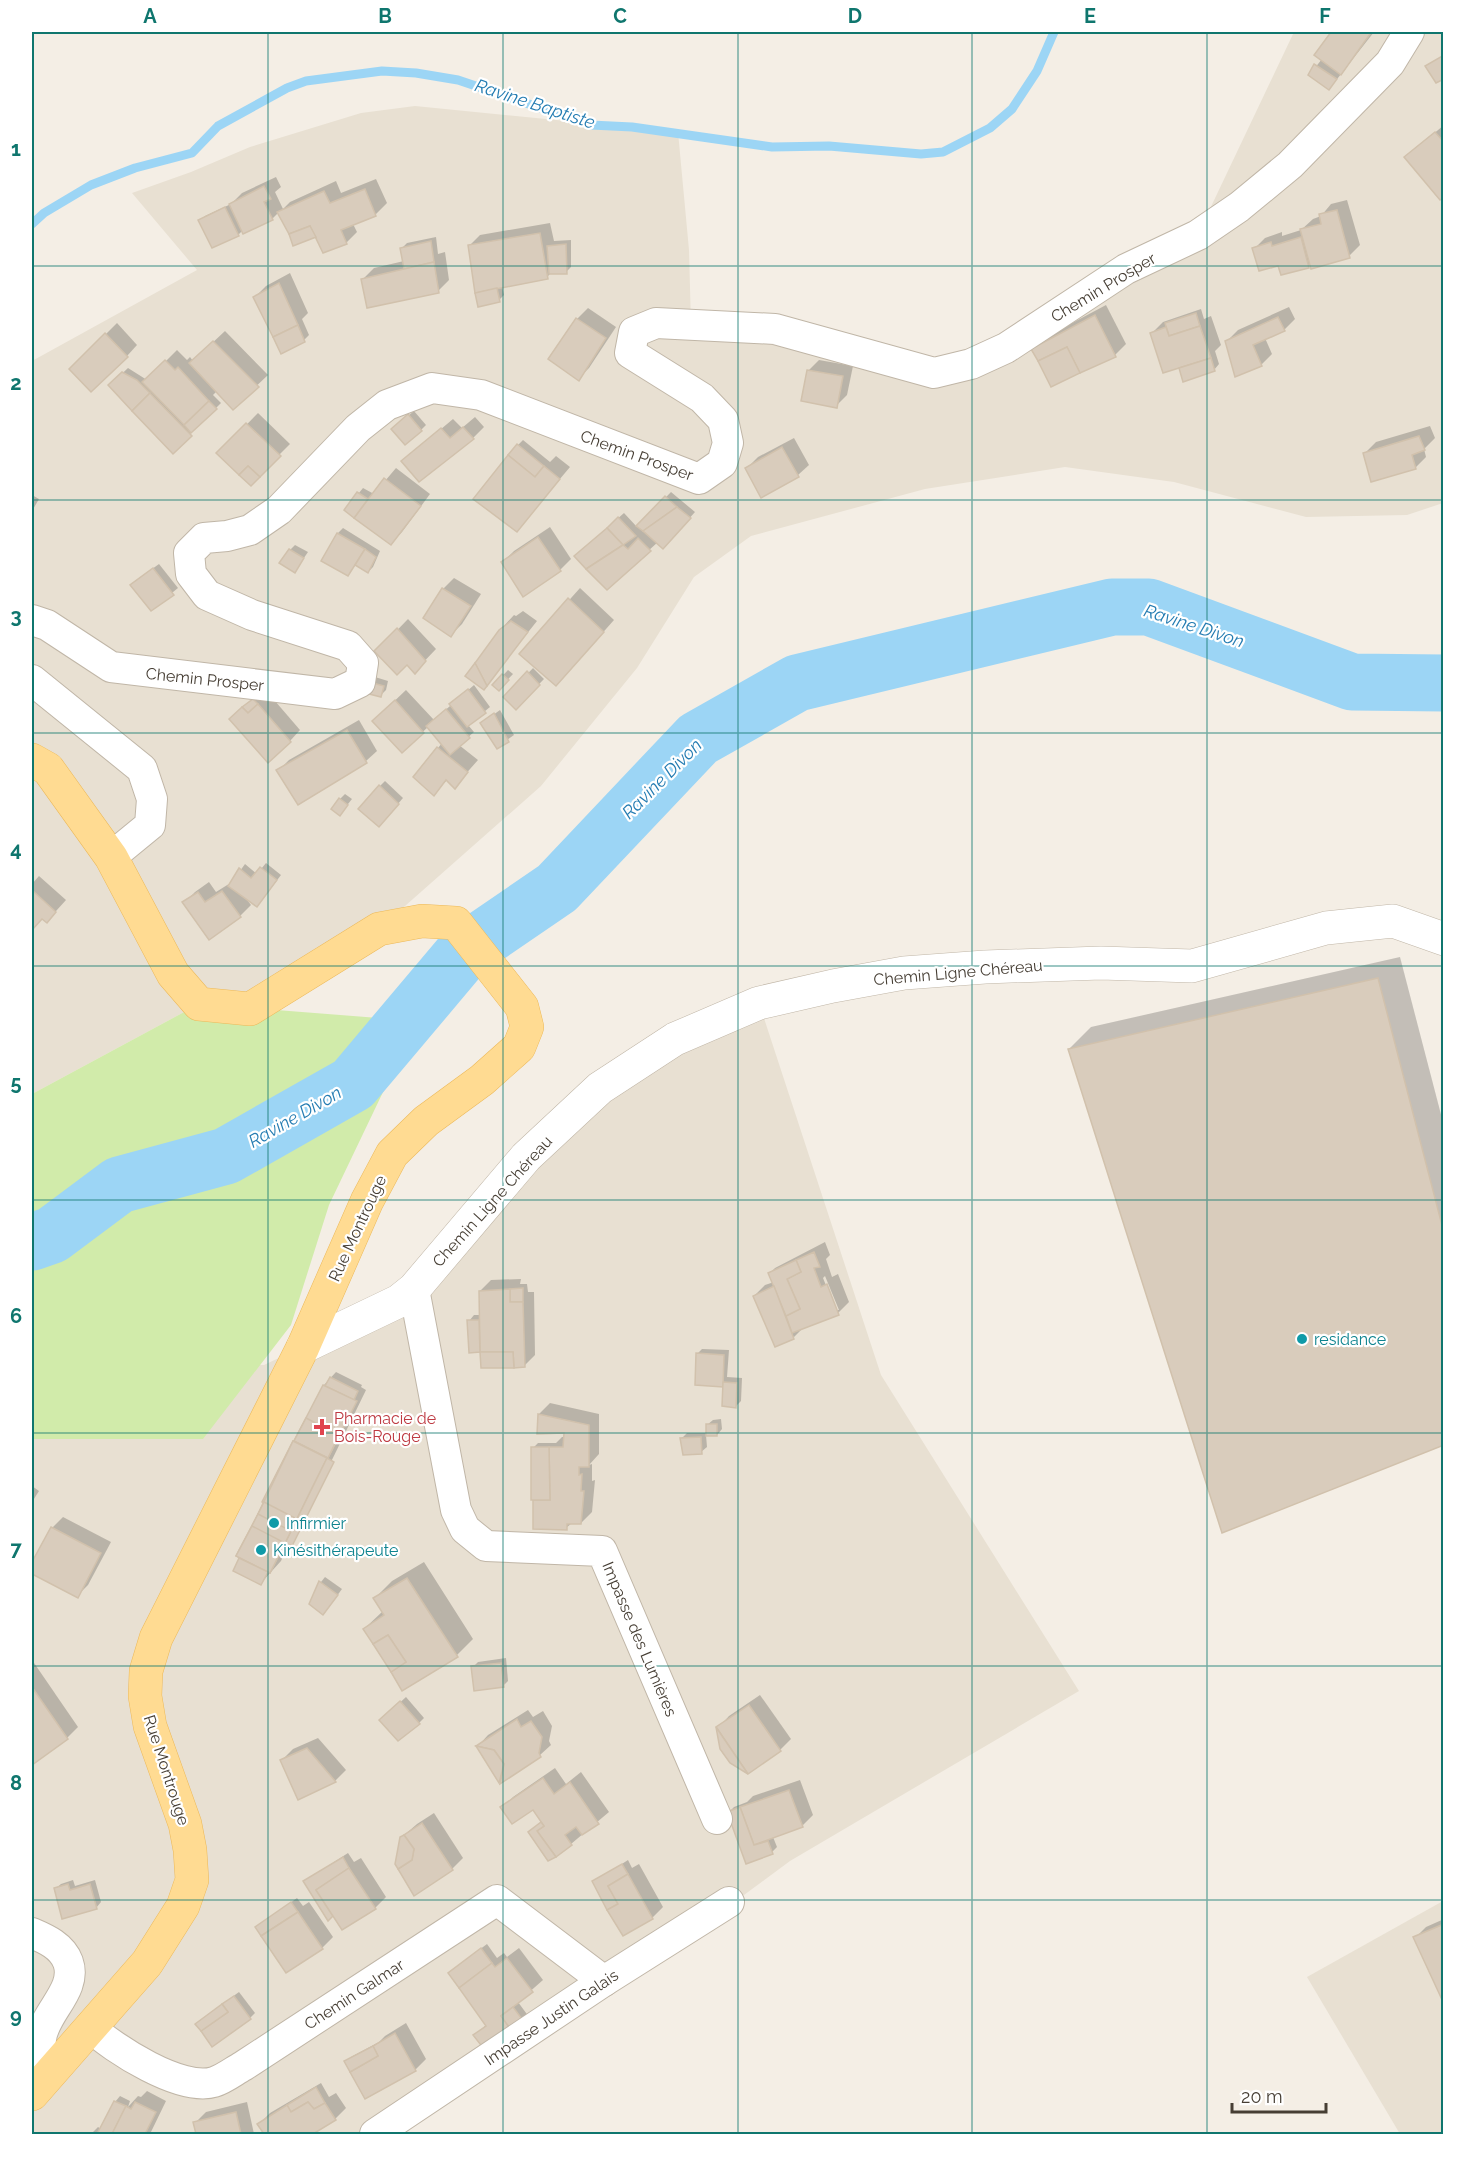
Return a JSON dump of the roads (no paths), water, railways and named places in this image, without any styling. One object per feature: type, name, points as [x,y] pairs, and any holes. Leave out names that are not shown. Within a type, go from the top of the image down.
[{"type":"main road","name":"Rue Montrouge","points":[[32,760],[48,769],[111,857],[173,974],[199,1004],[249,1009],[379,928],[422,921],[456,924],[522,1007],[527,1027],[519,1047],[482,1080],[426,1121],[392,1154],[366,1201],[303,1347],[156,1638],[146,1671],[147,1706],[150,1726],[158,1751],[185,1824],[192,1880],[183,1906],[147,1963],[41,2082]]},
{"type":"street","name":"Chemin Prosper","points":[[32,620],[47,625],[111,667],[335,693],[360,682],[363,663],[348,646],[252,615],[207,595],[192,574],[189,553],[204,538],[250,531],[279,510],[358,428],[387,405],[432,388],[481,395],[699,479],[722,463],[728,443],[723,420],[702,398],[630,353],[634,332],[656,323],[775,329],[934,373],[971,364],[1006,348],[1126,269],[1198,234],[1239,207],[1290,165],[1390,63],[1409,32]]},
{"type":"street","points":[[32,680],[142,770],[152,799],[150,825],[111,857]]},
{"type":"street","name":"Chemin Ligne Chéreau","points":[[303,1347],[399,1301],[414,1289],[526,1157],[600,1088],[675,1039],[759,1003],[904,973],[985,967],[1101,963],[1192,966],[1326,928],[1393,921],[1443,939]]},
{"type":"street","name":"Impasse des Lumières","points":[[414,1289],[456,1510],[465,1529],[486,1546],[602,1551],[717,1819]]},
{"type":"street","name":"Chemin Galmar","points":[[90,2027],[132,2059],[174,2077],[199,2084],[215,2082],[243,2067],[497,1900],[604,1981]]},
{"type":"street","name":"Impasse Justin Galais","points":[[375,2134],[604,1981],[729,1902]]},
{"type":"street","points":[[32,1934],[49,1941],[65,1955],[71,1971],[67,1988],[43,2028],[40,2042],[43,2055],[41,2082]]},
{"type":"waterway","name":"Ravine Baptiste","points":[[32,224],[44,213],[91,185],[135,168],[192,153],[218,126],[287,88],[306,81],[382,71],[416,73],[458,80],[591,125],[632,127],[772,147],[829,146],[921,154],[943,152],[990,128],[1012,109],[1037,71],[1054,32]]},
{"type":"waterway","name":"Ravine Divon","points":[[32,1242],[52,1235],[119,1185],[226,1156],[353,1084],[465,951],[557,888],[698,739],[797,683],[1112,607],[1149,607],[1352,682],[1444,683]]},
{"type":"place","name":"residance","points":[[1302,1339]]},
{"type":"place","name":"Pharmacie de Bois-Rouge","points":[[322,1427]]},
{"type":"place","name":"Infirmier","points":[[274,1523]]},
{"type":"place","name":"Kinésithérapeute","points":[[261,1550]]}]
